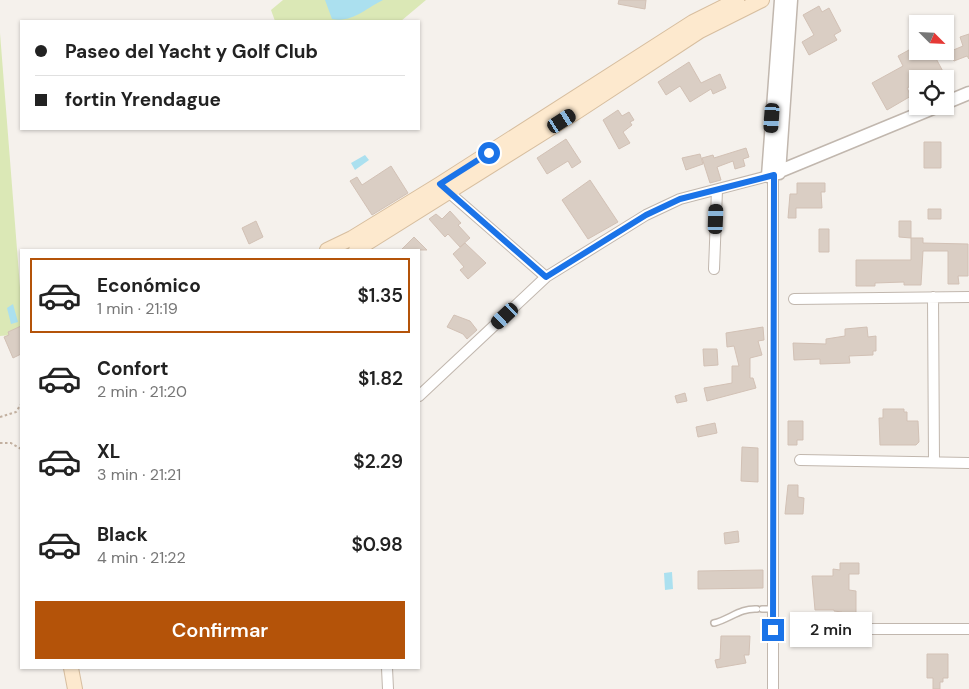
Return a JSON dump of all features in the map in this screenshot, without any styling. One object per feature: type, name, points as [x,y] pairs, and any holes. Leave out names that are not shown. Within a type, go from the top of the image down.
[{"type":"main road","points":[[357,249],[444,188],[693,22],[737,0]]},
{"type":"main road","points":[[329,249],[444,188],[700,31],[762,0]]},
{"type":"main road","points":[[71,669],[75,689]]},
{"type":"street","points":[[773,689],[764,609],[774,175],[781,0]]},
{"type":"street","points":[[774,175],[792,0]]},
{"type":"street","points":[[954,99],[969,93]]},
{"type":"street","points":[[420,395],[546,277],[646,215],[680,199],[774,175],[917,115]]},
{"type":"street","points":[[444,188],[546,277]]},
{"type":"street","points":[[714,269],[717,190]]},
{"type":"street","points":[[933,297],[934,462]]},
{"type":"street","points":[[794,299],[969,297]]},
{"type":"street","points":[[800,460],[969,463]]},
{"type":"street","points":[[809,629],[969,629]]},
{"type":"street","points":[[387,669],[388,689]]},
{"type":"lane","points":[[714,623],[725,620],[739,610],[764,609]]},
{"type":"path","points":[[0,417],[16,412],[20,406]]},
{"type":"path","points":[[0,443],[11,443],[20,448]]},
{"type":"green space","points":[[283,0],[426,0],[402,20],[275,20],[271,10]]},
{"type":"green space","points":[[0,33],[20,287],[20,334],[0,336]]},
{"type":"water","points":[[325,0],[383,0],[353,17],[340,20],[332,19]]},
{"type":"water","points":[[365,155],[369,160],[355,170],[351,163]]},
{"type":"water","points":[[13,304],[18,322],[11,324],[7,308]]},
{"type":"water","points":[[672,572],[673,589],[665,590],[664,573]]},
{"type":"building","points":[[619,0],[646,0],[645,9],[618,4]]},
{"type":"building","points":[[819,6],[822,12],[829,8],[841,31],[834,35],[837,40],[809,55],[802,42],[814,35],[803,15]]},
{"type":"building","points":[[969,34],[969,59],[967,56],[954,61],[954,50],[963,46],[960,37]]},
{"type":"building","points":[[909,50],[909,60],[937,60],[942,70],[909,70],[909,87],[907,88],[909,97],[887,110],[872,83],[903,66],[898,56]]},
{"type":"building","points":[[689,62],[701,83],[720,74],[726,88],[713,94],[711,89],[690,102],[680,86],[666,95],[658,82]]},
{"type":"building","points":[[618,110],[622,116],[629,112],[634,120],[630,122],[632,125],[623,132],[630,143],[619,149],[603,120]]},
{"type":"building","points":[[566,139],[581,162],[572,168],[568,161],[547,174],[537,158]]},
{"type":"building","points":[[924,142],[941,142],[941,168],[924,168]]},
{"type":"building","points":[[746,148],[749,157],[743,159],[745,166],[735,169],[733,161],[717,167],[721,180],[710,183],[702,158],[713,155],[714,158]]},
{"type":"building","points":[[700,154],[703,164],[686,170],[682,158]]},
{"type":"building","points":[[391,166],[408,193],[372,215],[350,181],[357,177],[362,185]]},
{"type":"building","points":[[590,180],[618,222],[588,239],[562,200]]},
{"type":"building","points":[[797,183],[825,183],[825,192],[821,192],[822,208],[796,208],[796,218],[788,218],[790,194],[797,194]]},
{"type":"building","points":[[928,209],[941,209],[941,219],[928,219]]},
{"type":"building","points":[[450,211],[461,223],[458,225],[470,238],[460,247],[448,234],[445,237],[429,219],[436,214],[442,219]]},
{"type":"building","points":[[256,221],[263,237],[249,244],[242,228]]},
{"type":"building","points":[[899,221],[911,221],[911,238],[899,237]]},
{"type":"building","points":[[819,229],[829,229],[829,252],[819,252]]},
{"type":"building","points":[[414,237],[427,250],[420,249],[402,249]]},
{"type":"building","points":[[911,238],[923,238],[923,243],[968,244],[968,276],[958,276],[959,284],[948,284],[948,251],[923,251],[921,285],[904,285],[904,282],[875,283],[875,286],[856,286],[856,260],[911,260]]},
{"type":"building","points":[[465,243],[486,263],[468,279],[460,270],[464,267],[453,254]]},
{"type":"building","points":[[454,315],[470,321],[477,330],[467,339],[463,334],[447,327]]},
{"type":"building","points":[[20,326],[20,354],[13,358],[4,337],[9,335],[8,332]]},
{"type":"building","points":[[763,327],[764,340],[758,341],[762,355],[750,358],[750,378],[753,378],[756,388],[707,401],[704,388],[732,383],[732,366],[739,366],[734,346],[727,347],[726,333]]},
{"type":"building","points":[[867,327],[868,337],[876,336],[876,351],[873,351],[873,355],[849,356],[850,363],[820,364],[820,359],[794,360],[793,343],[826,344],[826,339],[845,336],[845,329]]},
{"type":"building","points":[[703,349],[717,349],[718,365],[704,366]]},
{"type":"building","points":[[685,393],[687,401],[677,403],[675,396]]},
{"type":"building","points":[[883,409],[904,409],[904,412],[907,412],[907,421],[918,421],[919,442],[916,445],[880,445],[879,418],[883,418]]},
{"type":"building","points":[[788,421],[803,421],[803,440],[797,440],[797,445],[788,445]]},
{"type":"building","points":[[715,423],[717,433],[698,437],[696,427]]},
{"type":"building","points":[[742,447],[758,448],[758,482],[741,481]]},
{"type":"building","points":[[788,485],[798,485],[798,497],[804,498],[803,514],[785,514]]},
{"type":"building","points":[[738,531],[739,542],[725,544],[724,533]]},
{"type":"building","points":[[840,563],[859,563],[859,574],[849,574],[849,590],[856,591],[856,617],[842,617],[842,612],[834,610],[815,610],[812,576],[833,576],[833,569],[840,570]]},
{"type":"building","points":[[763,570],[763,588],[698,589],[698,571]]},
{"type":"building","points":[[721,636],[750,636],[749,655],[744,655],[746,663],[717,668],[715,660],[720,659]]},
{"type":"building","points":[[927,654],[948,654],[948,678],[943,678],[943,682],[940,682],[940,689],[933,689],[933,678],[927,678]]},
{"type":"route","points":[[489,153],[440,184],[546,277],[646,215],[680,199],[774,175],[773,630]]}]
